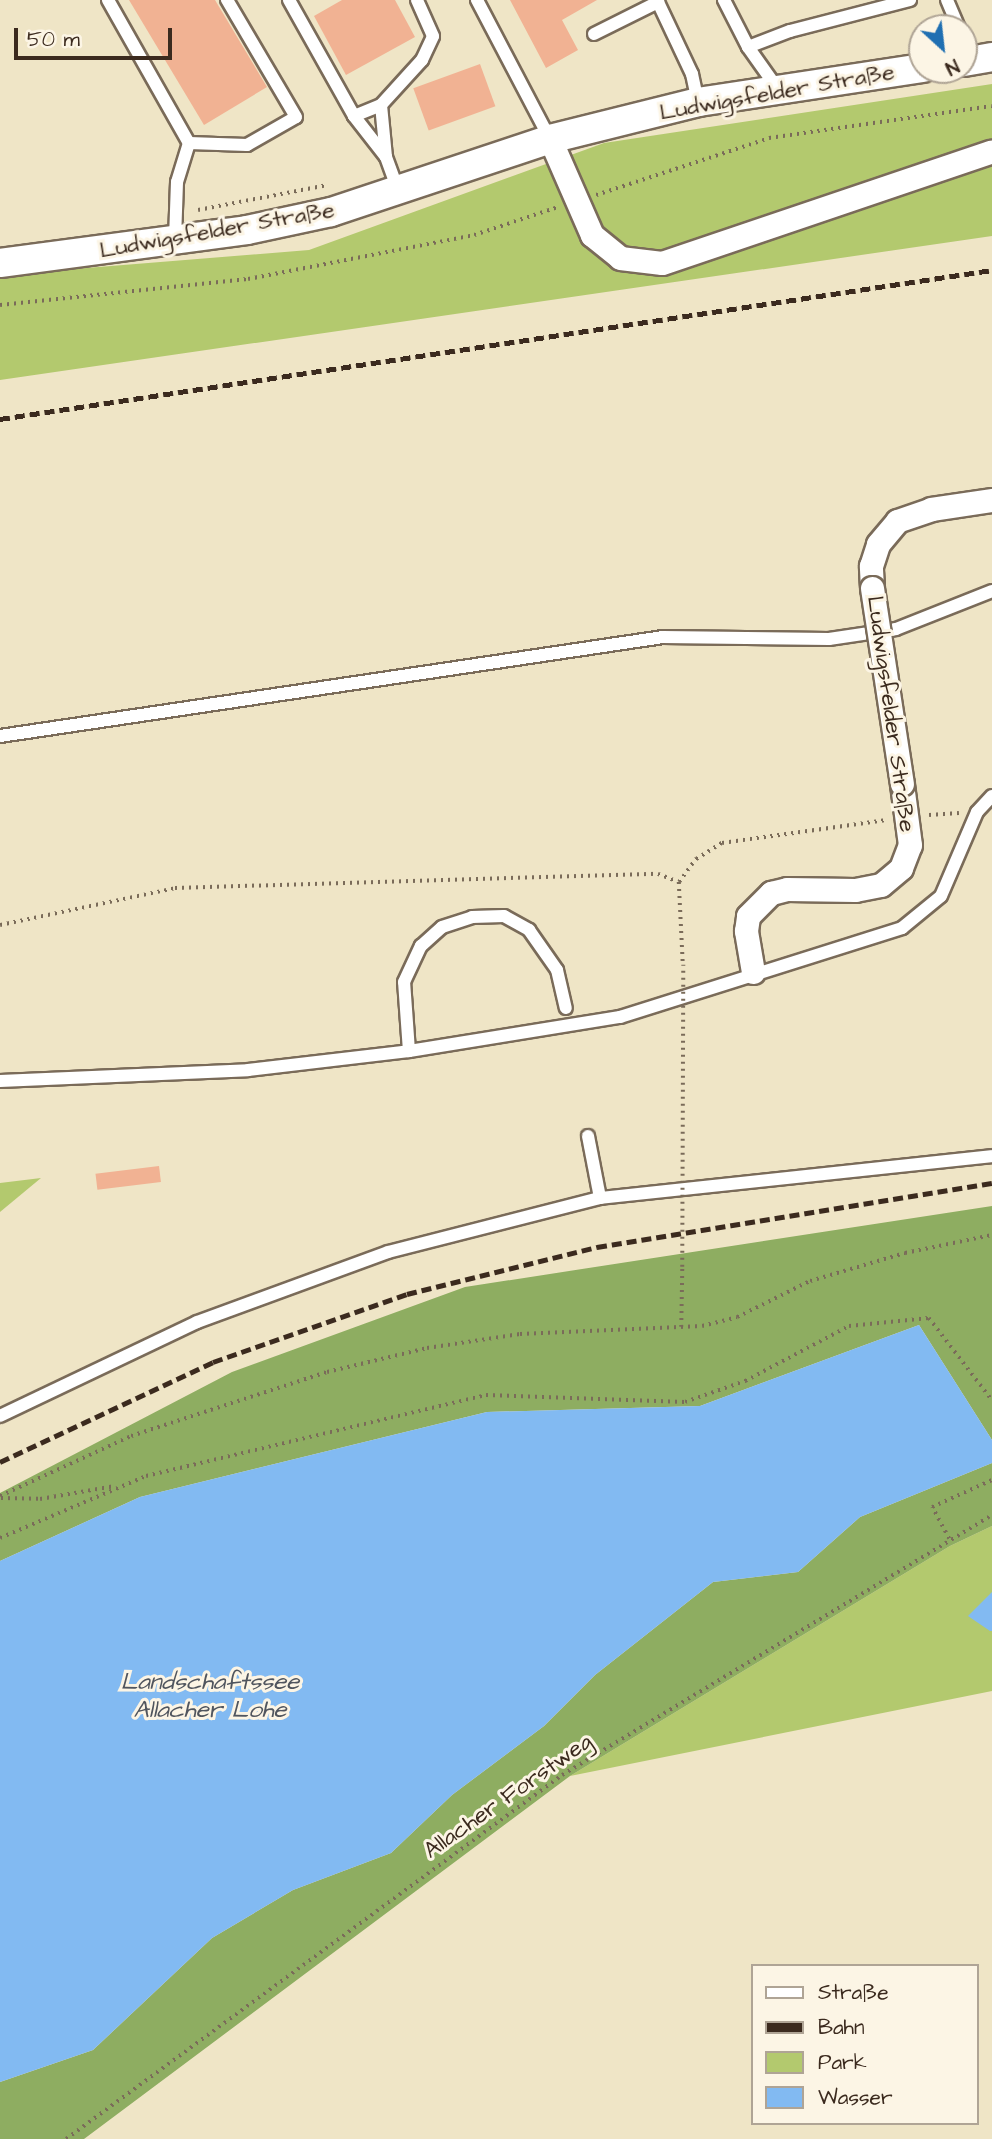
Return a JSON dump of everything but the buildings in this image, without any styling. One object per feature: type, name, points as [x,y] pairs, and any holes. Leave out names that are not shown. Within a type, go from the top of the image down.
[{"type":"street","name":"Ludwigsfelder Straße","points":[[0,263],[175,241],[331,212],[550,139],[698,102],[908,70]]},
{"type":"street","points":[[550,139],[592,235],[621,258],[662,263],[992,151]]},
{"type":"street","name":"Ludwigsfelder Straße","points":[[753,972],[746,931],[759,902],[787,889],[855,890],[892,878],[910,845],[915,816],[901,783],[871,566],[878,544],[897,521],[931,509],[992,500]]},
{"type":"lane","points":[[108,0],[189,143],[177,182],[175,241]]},
{"type":"lane","points":[[189,143],[247,145],[296,117],[227,0]]},
{"type":"lane","points":[[289,0],[354,116],[386,157]]},
{"type":"lane","points":[[354,116],[381,105],[422,60],[433,36],[417,0]]},
{"type":"lane","points":[[477,0],[550,139]]},
{"type":"lane","points":[[724,0],[748,47],[777,89]]},
{"type":"lane","points":[[748,47],[790,31],[910,0]]},
{"type":"lane","points":[[594,34],[657,1],[692,74],[698,102]]},
{"type":"lane","points":[[381,105],[386,157],[398,191]]},
{"type":"lane","points":[[0,736],[663,638],[830,639],[883,631],[992,591]]},
{"type":"lane","points":[[0,1081],[248,1070],[409,1051],[620,1017],[753,972],[902,928],[927,911],[954,871],[977,812],[992,796]]},
{"type":"lane","points":[[409,1051],[404,982],[421,946],[442,927],[472,917],[504,916],[529,930],[557,970],[566,1008]]},
{"type":"lane","points":[[588,1136],[600,1198]]},
{"type":"lane","points":[[0,1416],[197,1322],[388,1252],[600,1198],[992,1156]]},
{"type":"path","points":[[0,305],[248,279],[474,235],[769,138],[992,106]]},
{"type":"path","points":[[681,1327],[683,965],[679,882],[696,859],[723,843],[954,813]]},
{"type":"path","points":[[0,925],[175,888],[559,874],[659,874],[679,882]]},
{"type":"path","points":[[0,1497],[131,1436],[327,1372],[428,1348],[520,1335],[681,1327],[737,1317],[810,1281],[905,1253],[992,1235]]},
{"type":"path","points":[[0,1497],[40,1499],[120,1486],[486,1395],[685,1402],[744,1381],[849,1326],[929,1318],[992,1399]]},
{"type":"path","points":[[949,1539],[932,1507],[992,1480]]},
{"type":"path","points":[[0,1538],[120,1486]]},
{"type":"path","name":"Allacher Forstweg","points":[[66,2139],[562,1775],[992,1515]]},
{"type":"green space","points":[[992,84],[992,236],[0,380],[0,275],[309,250],[604,143]]},
{"type":"green space","points":[[41,1178],[0,1212],[0,1183]]},
{"type":"green space","points":[[992,1206],[992,1440],[919,1325],[700,1406],[487,1412],[140,1497],[0,1561],[0,1493],[232,1372],[465,1287]]},
{"type":"green space","points":[[992,1463],[992,1526],[950,1546],[570,1776],[84,2139],[0,2139],[0,2082],[93,2050],[212,1938],[293,1890],[391,1853],[452,1795],[544,1726],[595,1675],[713,1582],[798,1572],[860,1517]]},
{"type":"green space","points":[[992,1526],[992,1691],[570,1776],[950,1546]]},
{"type":"water","name":"Landschaftssee Allacher Lohe","points":[[919,1325],[992,1440],[992,1463],[860,1517],[798,1572],[713,1582],[595,1675],[544,1726],[452,1795],[391,1853],[293,1890],[212,1938],[93,2050],[0,2082],[0,1561],[140,1497],[487,1412],[700,1406]]},
{"type":"water","points":[[992,1592],[992,1631],[990,1631],[968,1616]]},
{"type":"railway","points":[[0,419],[992,270]]},
{"type":"railway","points":[[0,1462],[213,1362],[407,1294],[597,1247],[992,1183]]}]
